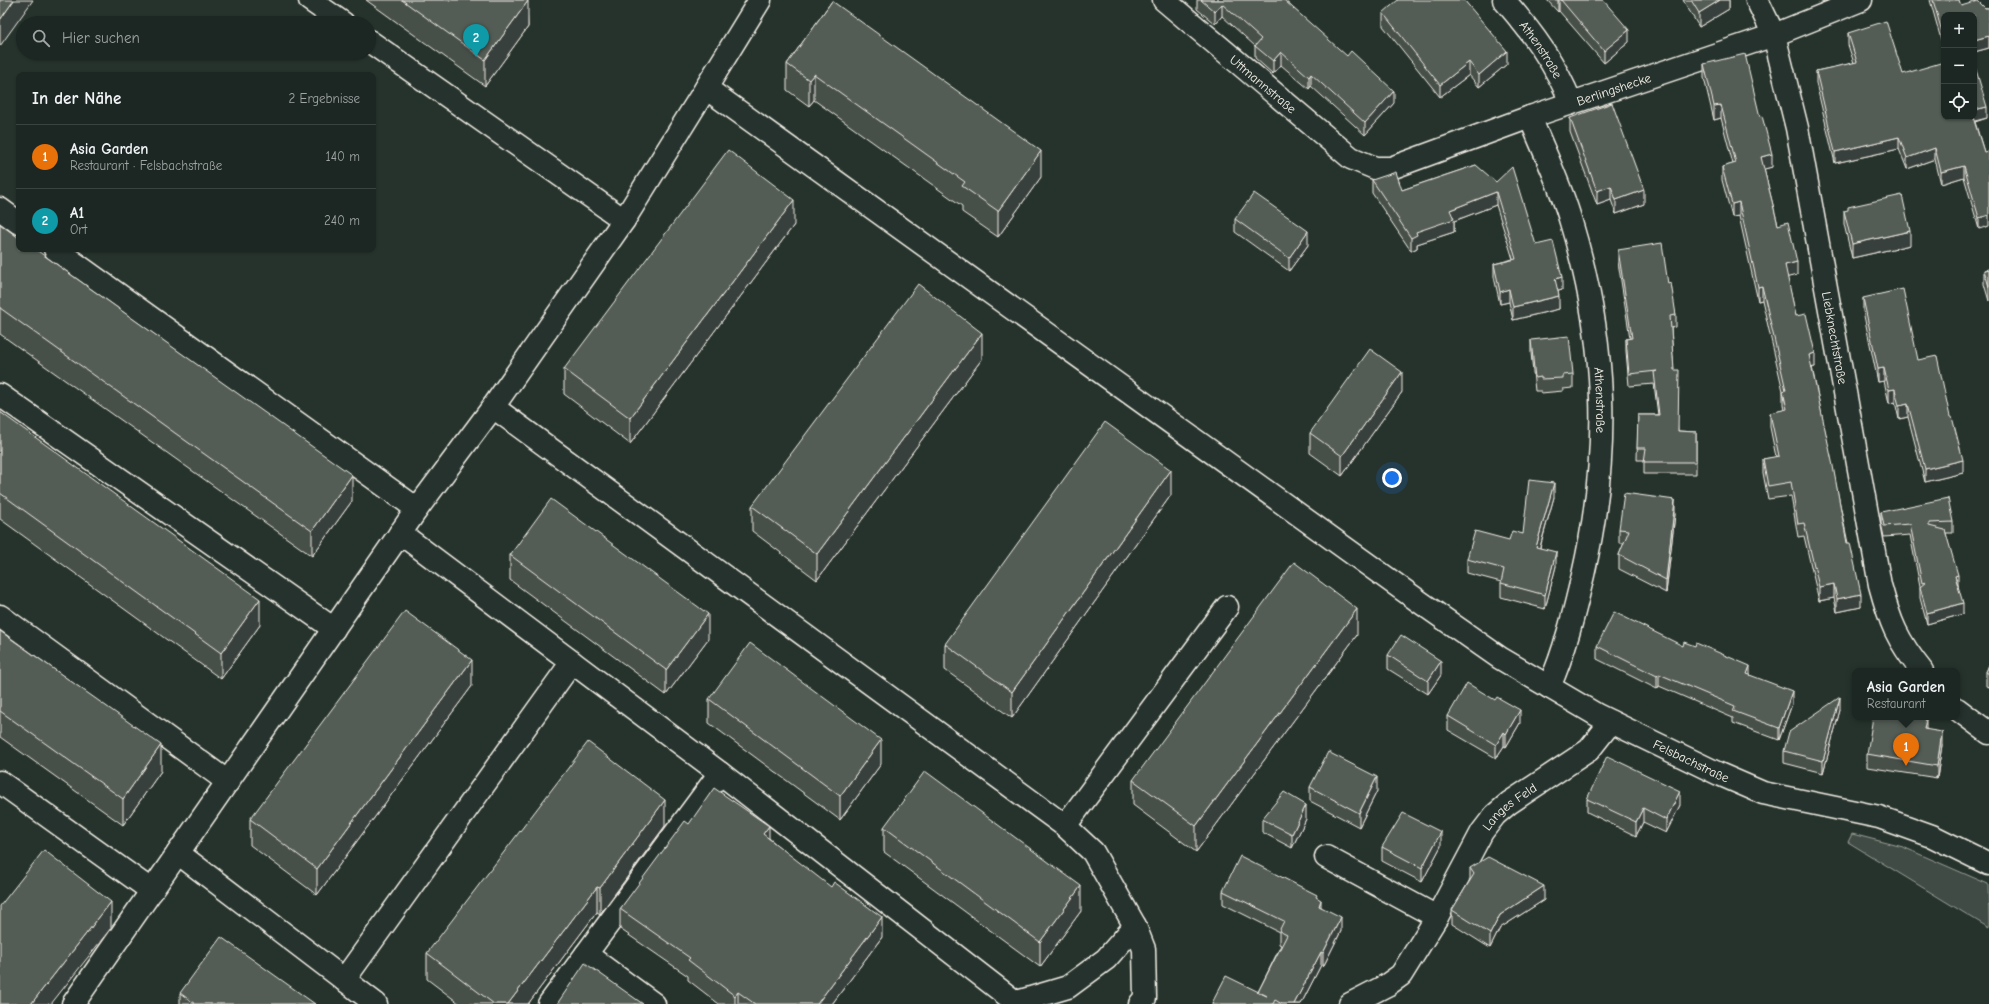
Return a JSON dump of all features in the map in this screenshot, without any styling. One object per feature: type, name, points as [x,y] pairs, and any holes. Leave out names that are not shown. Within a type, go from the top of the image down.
[{"type":"street","points":[[310,0],[333,16]]},
{"type":"street","points":[[73,1004],[417,509],[493,407],[624,220],[760,0]]},
{"type":"street","name":"Uttmannstraße","points":[[1164,0],[1351,158],[1364,164]]},
{"type":"street","name":"Athenstraße","points":[[1504,0],[1523,22],[1549,57],[1563,82],[1571,103]]},
{"type":"street","name":"Liebknechtstraße","points":[[1756,0],[1774,35],[1797,128],[1880,585],[1889,618],[1904,649],[1920,668]]},
{"type":"street","name":"Berlingshecke","points":[[1364,164],[1375,168],[1390,168],[1571,103],[1774,35],[1861,0]]},
{"type":"street","points":[[1987,0],[1989,8]]},
{"type":"street","points":[[376,46],[624,220]]},
{"type":"street","name":"Felsbachstraße","points":[[706,88],[1500,658],[1612,722],[1719,774],[1763,793],[1821,803],[1879,816],[1932,836],[1989,862]]},
{"type":"street","name":"Athenstraße","points":[[1530,118],[1571,221],[1584,269],[1594,320],[1601,376],[1601,466],[1596,509],[1574,615],[1561,660],[1549,687]]},
{"type":"street","points":[[0,209],[16,221]]},
{"type":"street","points":[[60,252],[417,509]]},
{"type":"street","points":[[0,395],[334,629]]},
{"type":"street","points":[[493,407],[1065,826],[1093,852],[1135,926],[1144,949],[1145,998],[1140,1004]]},
{"type":"street","points":[[400,534],[720,773],[1018,1003],[1068,987],[1106,959],[1135,926]]},
{"type":"street","points":[[1065,826],[1227,607]]},
{"type":"street","points":[[0,616],[228,782]]},
{"type":"street","points":[[344,980],[572,662]]},
{"type":"street","points":[[1960,711],[1989,733]]},
{"type":"street","name":"Langes Feld","points":[[1350,1004],[1387,985],[1401,975],[1437,917],[1482,832],[1495,815],[1509,803],[1589,750],[1612,722]]},
{"type":"street","points":[[549,1004],[720,773]]},
{"type":"street","points":[[0,782],[152,891]]},
{"type":"street","points":[[178,853],[376,1004]]},
{"type":"street","points":[[1326,857],[1437,917]]},
{"type":"street","points":[[586,954],[654,1004]]},
{"type":"shaded area","points":[[1852,834],[1903,847],[1988,884],[1989,928],[1848,842]]},
{"type":"building","points":[[0,0],[14,0],[0,20]]},
{"type":"building","points":[[402,0],[527,0],[528,1],[485,60]]},
{"type":"building","points":[[1201,0],[1284,0],[1347,56],[1351,51],[1394,91],[1365,123],[1311,74],[1309,77],[1281,52],[1273,61],[1255,46],[1261,39],[1222,4],[1215,12]]},
{"type":"building","points":[[1398,0],[1464,0],[1507,51],[1479,75],[1469,62],[1440,85],[1383,13]]},
{"type":"building","points":[[1561,0],[1603,0],[1629,30],[1604,51]]},
{"type":"building","points":[[1691,0],[1720,0],[1699,13]]},
{"type":"building","points":[[1933,0],[1959,0],[1961,6],[1978,1],[1985,8],[1989,8],[1989,36],[1977,39],[1977,12],[1941,12],[1941,28]]},
{"type":"building","points":[[832,1],[1041,151],[998,211],[962,186],[965,182],[814,74],[809,80],[787,64]]},
{"type":"building","points":[[1886,21],[1903,74],[1941,63],[1941,120],[1974,120],[1984,152],[1989,151],[1989,215],[1979,218],[1964,166],[1941,172],[1935,148],[1907,158],[1899,137],[1835,152],[1816,71],[1857,62],[1848,33]]},
{"type":"building","points":[[1745,54],[1760,117],[1762,116],[1772,154],[1761,157],[1778,225],[1788,222],[1797,262],[1785,265],[1796,316],[1806,314],[1815,353],[1809,355],[1833,466],[1847,543],[1850,543],[1861,594],[1837,599],[1834,584],[1819,587],[1804,523],[1798,524],[1791,482],[1768,486],[1763,459],[1779,456],[1770,413],[1787,409],[1783,391],[1786,390],[1762,286],[1758,287],[1739,202],[1732,204],[1722,167],[1736,163],[1721,105],[1714,106],[1704,64]]},
{"type":"building","points":[[1977,73],[1987,107],[1977,109]]},
{"type":"building","points":[[1612,103],[1644,190],[1616,200],[1611,186],[1597,191],[1570,118]]},
{"type":"building","points":[[728,150],[794,200],[630,418],[564,369]]},
{"type":"building","points":[[1476,165],[1496,182],[1512,167],[1536,245],[1553,241],[1562,277],[1555,279],[1559,296],[1513,307],[1509,289],[1500,292],[1494,264],[1516,259],[1496,192],[1450,210],[1454,219],[1416,232],[1417,235],[1411,238],[1372,180],[1396,172],[1402,190]]},
{"type":"building","points":[[1254,193],[1308,231],[1289,258],[1235,219]]},
{"type":"building","points":[[1902,195],[1910,231],[1852,244],[1844,211],[1848,210],[1848,207]]},
{"type":"building","points":[[0,224],[16,236],[16,252],[39,252],[352,475],[312,531],[0,308]]},
{"type":"building","points":[[1662,243],[1668,284],[1671,283],[1676,315],[1670,316],[1674,370],[1679,370],[1678,431],[1696,432],[1696,462],[1644,462],[1646,448],[1637,448],[1638,415],[1659,415],[1654,372],[1657,371],[1629,374],[1626,339],[1632,338],[1618,250]]},
{"type":"building","points":[[1989,269],[1989,287],[1984,270]]},
{"type":"building","points":[[918,284],[982,333],[817,554],[752,506]]},
{"type":"building","points":[[1903,289],[1918,360],[1937,356],[1950,417],[1952,417],[1963,460],[1925,469],[1908,404],[1899,406],[1895,389],[1889,390],[1884,368],[1878,369],[1863,298]]},
{"type":"building","points":[[1569,336],[1573,374],[1563,375],[1563,378],[1535,378],[1531,340]]},
{"type":"building","points":[[1370,349],[1402,372],[1342,456],[1310,433]]},
{"type":"building","points":[[0,412],[260,599],[221,653],[0,493]]},
{"type":"building","points":[[1105,422],[1171,470],[1012,692],[945,644]]},
{"type":"building","points":[[1529,480],[1554,483],[1536,547],[1556,552],[1545,595],[1501,583],[1504,569],[1467,559],[1475,531],[1509,540],[1512,531],[1523,534]]},
{"type":"building","points":[[1624,493],[1675,500],[1666,580],[1619,555],[1629,530],[1619,529]]},
{"type":"building","points":[[1948,498],[1953,522],[1929,523],[1929,526],[1945,530],[1958,575],[1955,576],[1963,603],[1927,613],[1920,587],[1926,582],[1922,583],[1910,524],[1884,526],[1881,512]]},
{"type":"building","points":[[551,499],[708,614],[666,670],[510,555]]},
{"type":"building","points":[[1294,562],[1357,609],[1196,826],[1133,780]]},
{"type":"building","points":[[405,611],[472,660],[317,869],[250,819]]},
{"type":"building","points":[[1614,612],[1683,646],[1684,642],[1695,646],[1696,643],[1750,666],[1747,674],[1792,691],[1779,728],[1733,711],[1735,706],[1659,674],[1657,676],[1597,646]]},
{"type":"building","points":[[0,631],[161,745],[123,799],[0,711]]},
{"type":"building","points":[[1401,635],[1441,661],[1428,681],[1388,655]]},
{"type":"building","points":[[750,643],[881,740],[840,796],[709,699]]},
{"type":"building","points":[[1989,665],[1989,674],[1986,672]]},
{"type":"building","points":[[1467,683],[1495,700],[1497,697],[1520,710],[1506,734],[1504,732],[1496,745],[1448,716]]},
{"type":"building","points":[[1840,697],[1823,761],[1784,751],[1789,732]]},
{"type":"building","points":[[1873,720],[1926,720],[1924,729],[1942,732],[1937,766],[1867,754]]},
{"type":"building","points":[[588,742],[665,800],[600,888],[597,887],[508,1004],[494,1004],[427,953]]},
{"type":"building","points":[[1328,752],[1377,777],[1359,813],[1310,787]]},
{"type":"building","points":[[1607,756],[1680,791],[1666,820],[1643,808],[1636,822],[1587,799]]},
{"type":"building","points":[[925,771],[1081,886],[1040,942],[884,827]]},
{"type":"building","points":[[714,788],[769,826],[763,834],[831,887],[834,882],[882,917],[817,1004],[755,1004],[738,992],[735,996],[688,960],[690,958],[620,909],[685,821],[689,824]]},
{"type":"building","points":[[1284,792],[1306,805],[1292,834],[1262,819]]},
{"type":"building","points":[[1403,813],[1441,832],[1422,868],[1382,847]]},
{"type":"building","points":[[44,850],[111,902],[31,1004],[0,1004],[0,906]]},
{"type":"building","points":[[1240,856],[1317,895],[1316,897],[1321,900],[1319,906],[1341,917],[1323,953],[1321,952],[1294,1004],[1282,1004],[1275,1000],[1273,1004],[1212,1003],[1226,976],[1258,992],[1287,935],[1279,931],[1284,921],[1223,891]]},
{"type":"building","points":[[1488,857],[1544,886],[1500,915],[1490,934],[1452,910],[1474,874],[1470,868]]},
{"type":"building","points":[[221,937],[315,1004],[195,1004],[180,993]]},
{"type":"building","points":[[585,963],[643,1004],[557,1004]]},
{"type":"place","name":"A1","points":[[476,57]]},
{"type":"place","name":"Asia Garden","points":[[1906,766]]}]
